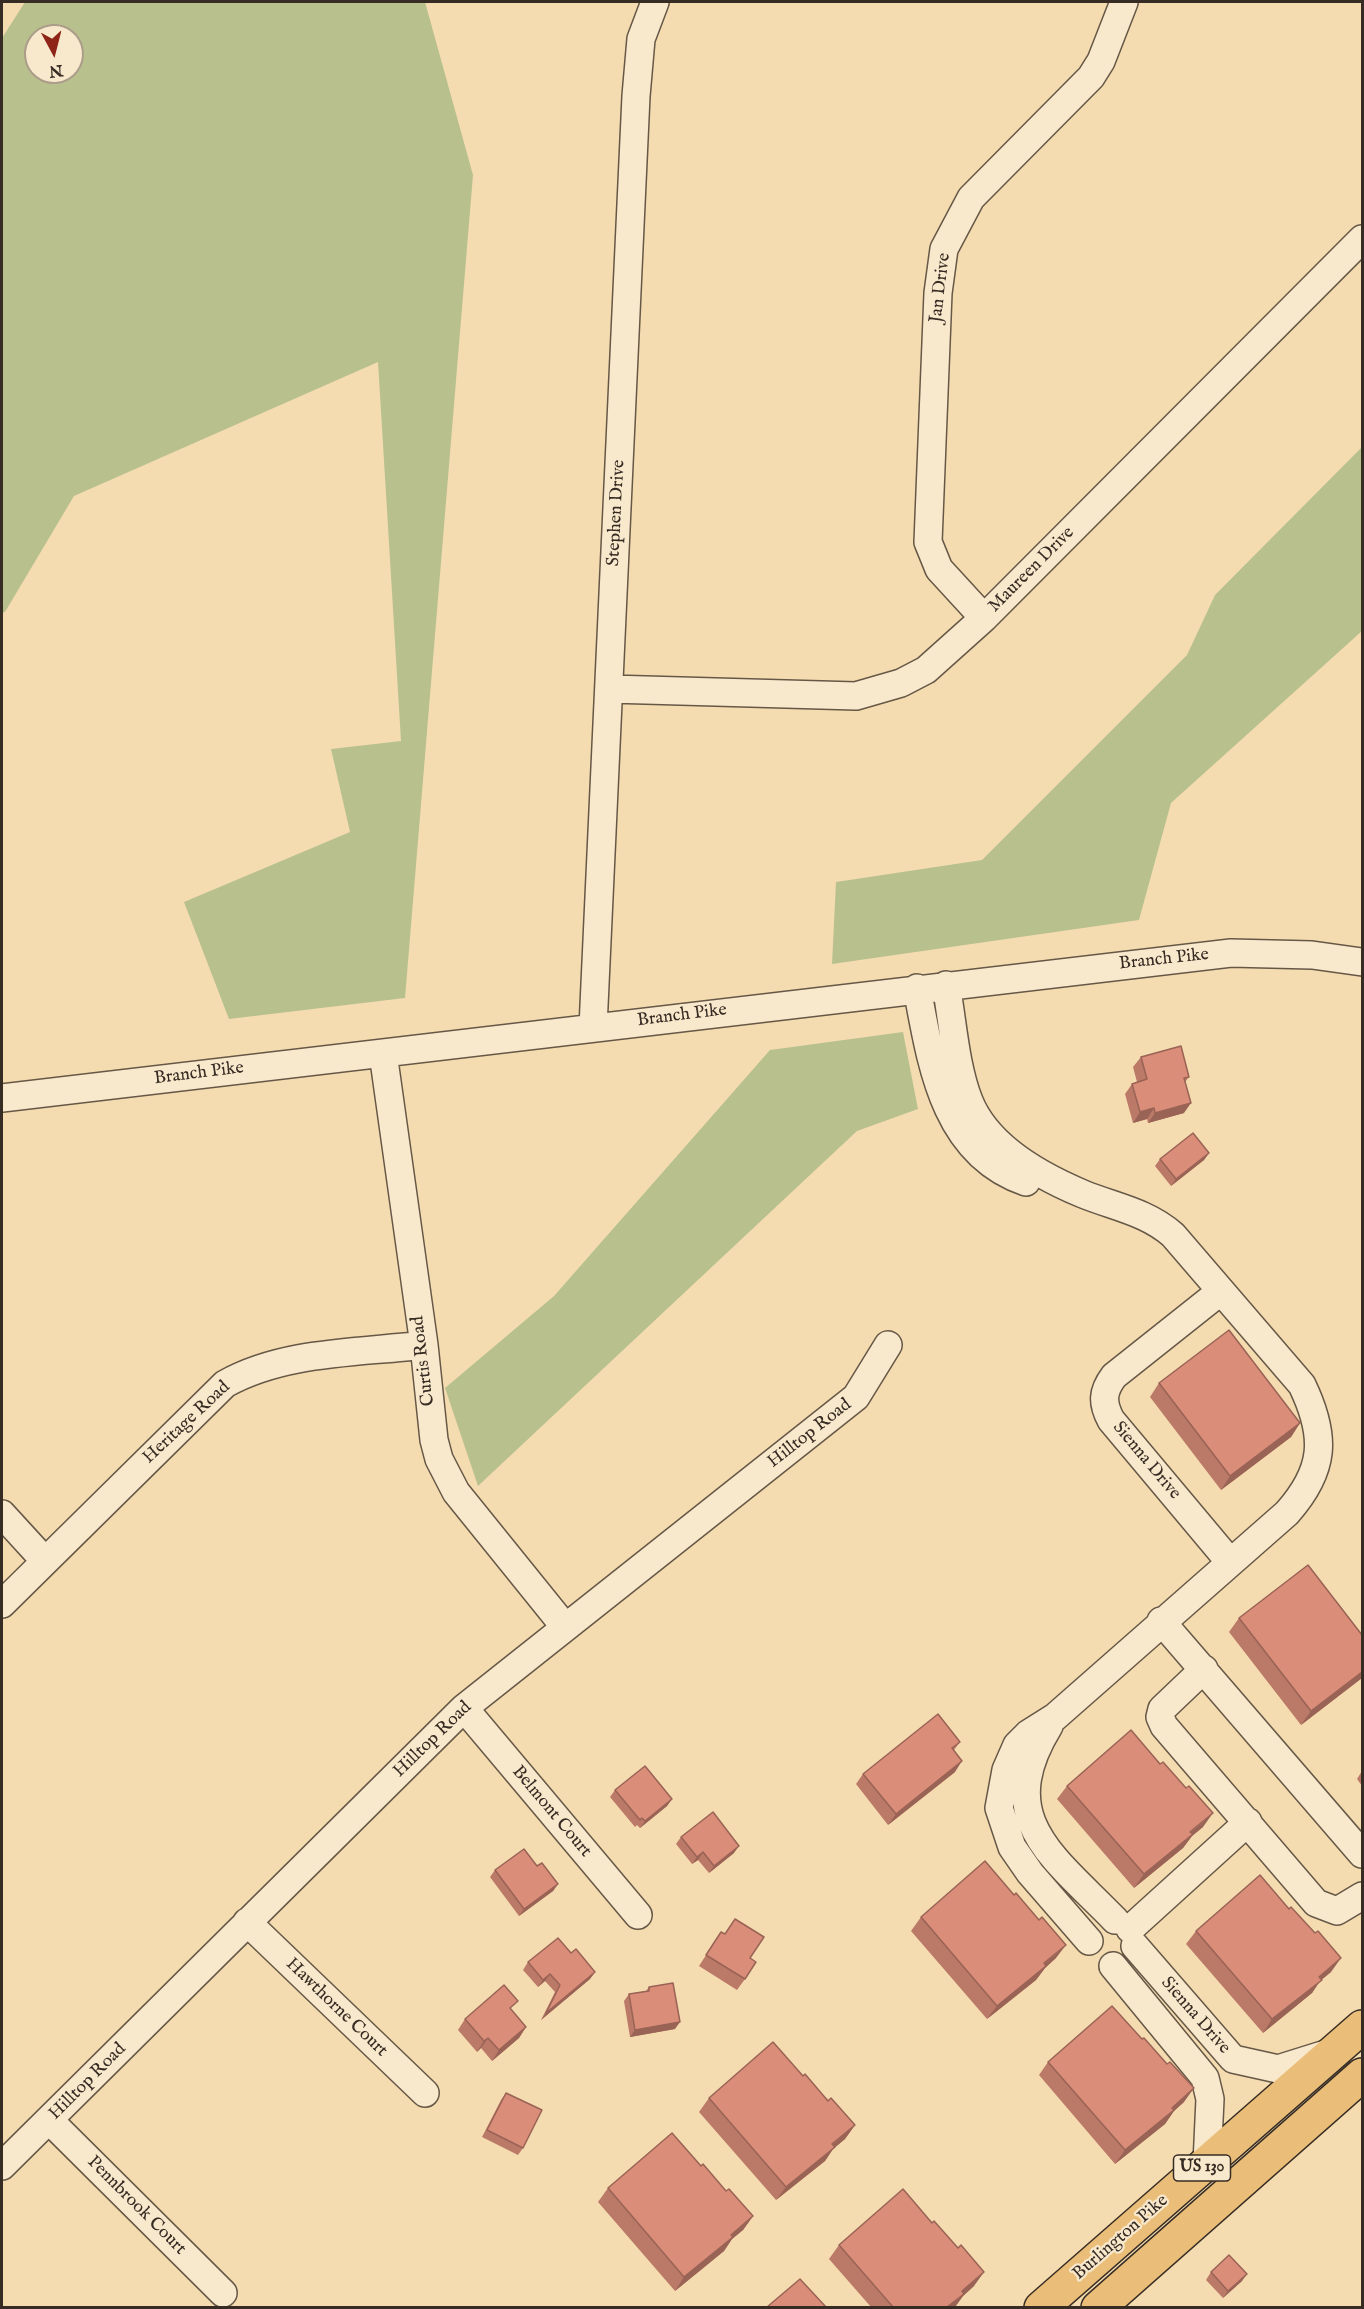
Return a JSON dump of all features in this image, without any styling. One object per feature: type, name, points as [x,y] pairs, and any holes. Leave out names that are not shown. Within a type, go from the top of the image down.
[{"type":"highway","name":"Burlington Pike","points":[[1041,2307],[1362,2027]]},
{"type":"highway","name":"Burlington Pike","points":[[1098,2307],[1362,2075]]},
{"type":"street","name":"Stephen Drive","points":[[593,1027],[636,96],[641,39],[655,2]]},
{"type":"street","name":"Jan Drive","points":[[984,618],[939,569],[928,542],[938,293],[944,249],[971,198],[1075,96],[1091,77],[1101,61],[1124,2]]},
{"type":"street","name":"Maureen Drive","points":[[610,689],[856,696],[901,683],[926,670],[984,618],[1362,239]]},
{"type":"street","name":"Branch Pike","points":[[2,1098],[917,988],[1231,953],[1312,955],[1362,962]]},
{"type":"street","name":"Sienna Drive","points":[[946,985],[963,1080],[970,1103],[982,1123],[1014,1156],[1083,1194],[1138,1212],[1163,1226],[1302,1385],[1314,1410],[1319,1438],[1316,1465],[1307,1490],[1287,1514],[1161,1621],[1055,1717],[1028,1734],[1017,1745],[1006,1770],[999,1808],[1012,1846],[1030,1873],[1089,1941],[1090,1950],[1095,1959],[1103,1965],[1113,1966],[1205,2078],[1210,2099],[1207,2163]]},
{"type":"street","name":"Sienna Drive","points":[[917,988],[938,1086],[955,1122],[970,1143],[989,1160],[1017,1179],[1051,1190],[1083,1194]]},
{"type":"street","name":"Curtis Road","points":[[383,1053],[434,1440],[447,1477],[471,1511],[565,1627]]},
{"type":"street","name":"Sienna Drive","points":[[1221,1291],[1114,1376],[1106,1387],[1104,1397],[1111,1420],[1230,1562]]},
{"type":"street","name":"Heritage Road","points":[[2,1604],[210,1397],[250,1370],[282,1361],[423,1345]]},
{"type":"street","name":"Hilltop Road","points":[[2,2166],[464,1708],[856,1397],[888,1345]]},
{"type":"street","points":[[2,1514],[45,1561]]},
{"type":"street","points":[[1161,1621],[1362,1854]]},
{"type":"street","points":[[1203,1669],[1162,1709],[1160,1717],[1164,1726],[1316,1903],[1326,1909],[1337,1911],[1362,1896]]},
{"type":"street","name":"Belmont Court","points":[[464,1708],[638,1915]]},
{"type":"street","name":"Sienna Drive","points":[[1055,1717],[1038,1743],[1029,1769],[1025,1804],[1031,1822],[1051,1854],[1126,1932],[1233,2059],[1278,2069],[1336,2050]]},
{"type":"street","points":[[1126,1932],[1248,1822]]},
{"type":"street","name":"Hawthorne Court","points":[[248,1922],[425,2093]]},
{"type":"street","points":[[1089,1941],[1093,1929],[1103,1922],[1126,1932]]},
{"type":"street","points":[[1113,1966],[1123,1963],[1131,1956],[1126,1932]]},
{"type":"street","name":"Pennbrook Court","points":[[49,2120],[223,2293]]},
{"type":"green space","points":[[25,2],[425,2],[473,175],[405,998],[229,1019],[184,902],[350,832],[331,749],[401,741],[378,362],[74,496],[5,612],[2,613],[2,38]]},
{"type":"green space","points":[[1362,447],[1362,631],[1171,803],[1139,920],[832,964],[836,882],[982,860],[1187,655],[1215,595]]},
{"type":"green space","points":[[903,1032],[918,1109],[857,1131],[478,1486],[445,1388],[554,1296],[770,1050]]},
{"type":"building","points":[[1181,1046],[1189,1077],[1184,1078],[1191,1103],[1155,1113],[1154,1108],[1140,1112],[1132,1084],[1147,1079],[1141,1057]]},
{"type":"building","points":[[1193,1133],[1209,1153],[1176,1179],[1160,1159]]},
{"type":"building","points":[[1229,1330],[1300,1423],[1230,1476],[1159,1383]]},
{"type":"building","points":[[1308,1565],[1362,1635],[1362,1672],[1311,1711],[1239,1618]]},
{"type":"building","points":[[938,1714],[960,1742],[952,1748],[962,1761],[896,1814],[863,1774]]},
{"type":"building","points":[[1131,1730],[1160,1764],[1163,1762],[1186,1788],[1189,1786],[1213,1813],[1190,1832],[1193,1834],[1144,1874],[1067,1786]]},
{"type":"building","points":[[645,1766],[672,1799],[645,1821],[642,1818],[640,1820],[615,1790]]},
{"type":"building","points":[[713,1812],[739,1846],[714,1866],[703,1852],[697,1857],[681,1837]]},
{"type":"building","points":[[524,1849],[537,1866],[542,1863],[558,1884],[524,1909],[495,1870]]},
{"type":"building","points":[[985,1861],[1014,1895],[1016,1893],[1039,1920],[1042,1917],[1066,1945],[1044,1963],[1046,1966],[997,2006],[921,1917]]},
{"type":"building","points":[[1260,1875],[1289,1909],[1291,1907],[1315,1933],[1318,1931],[1341,1958],[1319,1977],[1322,1980],[1272,2019],[1196,1931]]},
{"type":"building","points":[[735,1919],[764,1937],[750,1958],[756,1962],[745,1979],[706,1955],[721,1932],[725,1934]]},
{"type":"building","points":[[558,1938],[571,1953],[576,1949],[595,1972],[546,2013],[560,1985],[550,1974],[543,1980],[528,1962]]},
{"type":"building","points":[[673,1983],[680,2022],[635,2030],[629,1994],[649,1991],[649,1987]]},
{"type":"building","points":[[504,1985],[518,2001],[510,2008],[526,2027],[499,2050],[488,2038],[484,2041],[465,2019]]},
{"type":"building","points":[[1112,2006],[1167,2064],[1170,2062],[1194,2088],[1172,2108],[1174,2110],[1125,2150],[1048,2062]]},
{"type":"building","points":[[773,2042],[803,2076],[805,2074],[828,2101],[831,2098],[855,2125],[832,2144],[835,2147],[786,2187],[709,2098]]},
{"type":"building","points":[[506,2093],[542,2110],[523,2148],[487,2130]]},
{"type":"building","points":[[672,2133],[701,2166],[703,2164],[726,2191],[729,2189],[753,2216],[731,2235],[733,2237],[684,2277],[608,2188]]},
{"type":"building","points":[[903,2189],[932,2223],[934,2221],[958,2248],[961,2245],[984,2272],[962,2291],[964,2294],[947,2307],[893,2307],[839,2245]]},
{"type":"building","points":[[1229,2255],[1247,2274],[1228,2291],[1211,2272]]},
{"type":"building","points":[[800,2279],[826,2307],[767,2307]]}]
